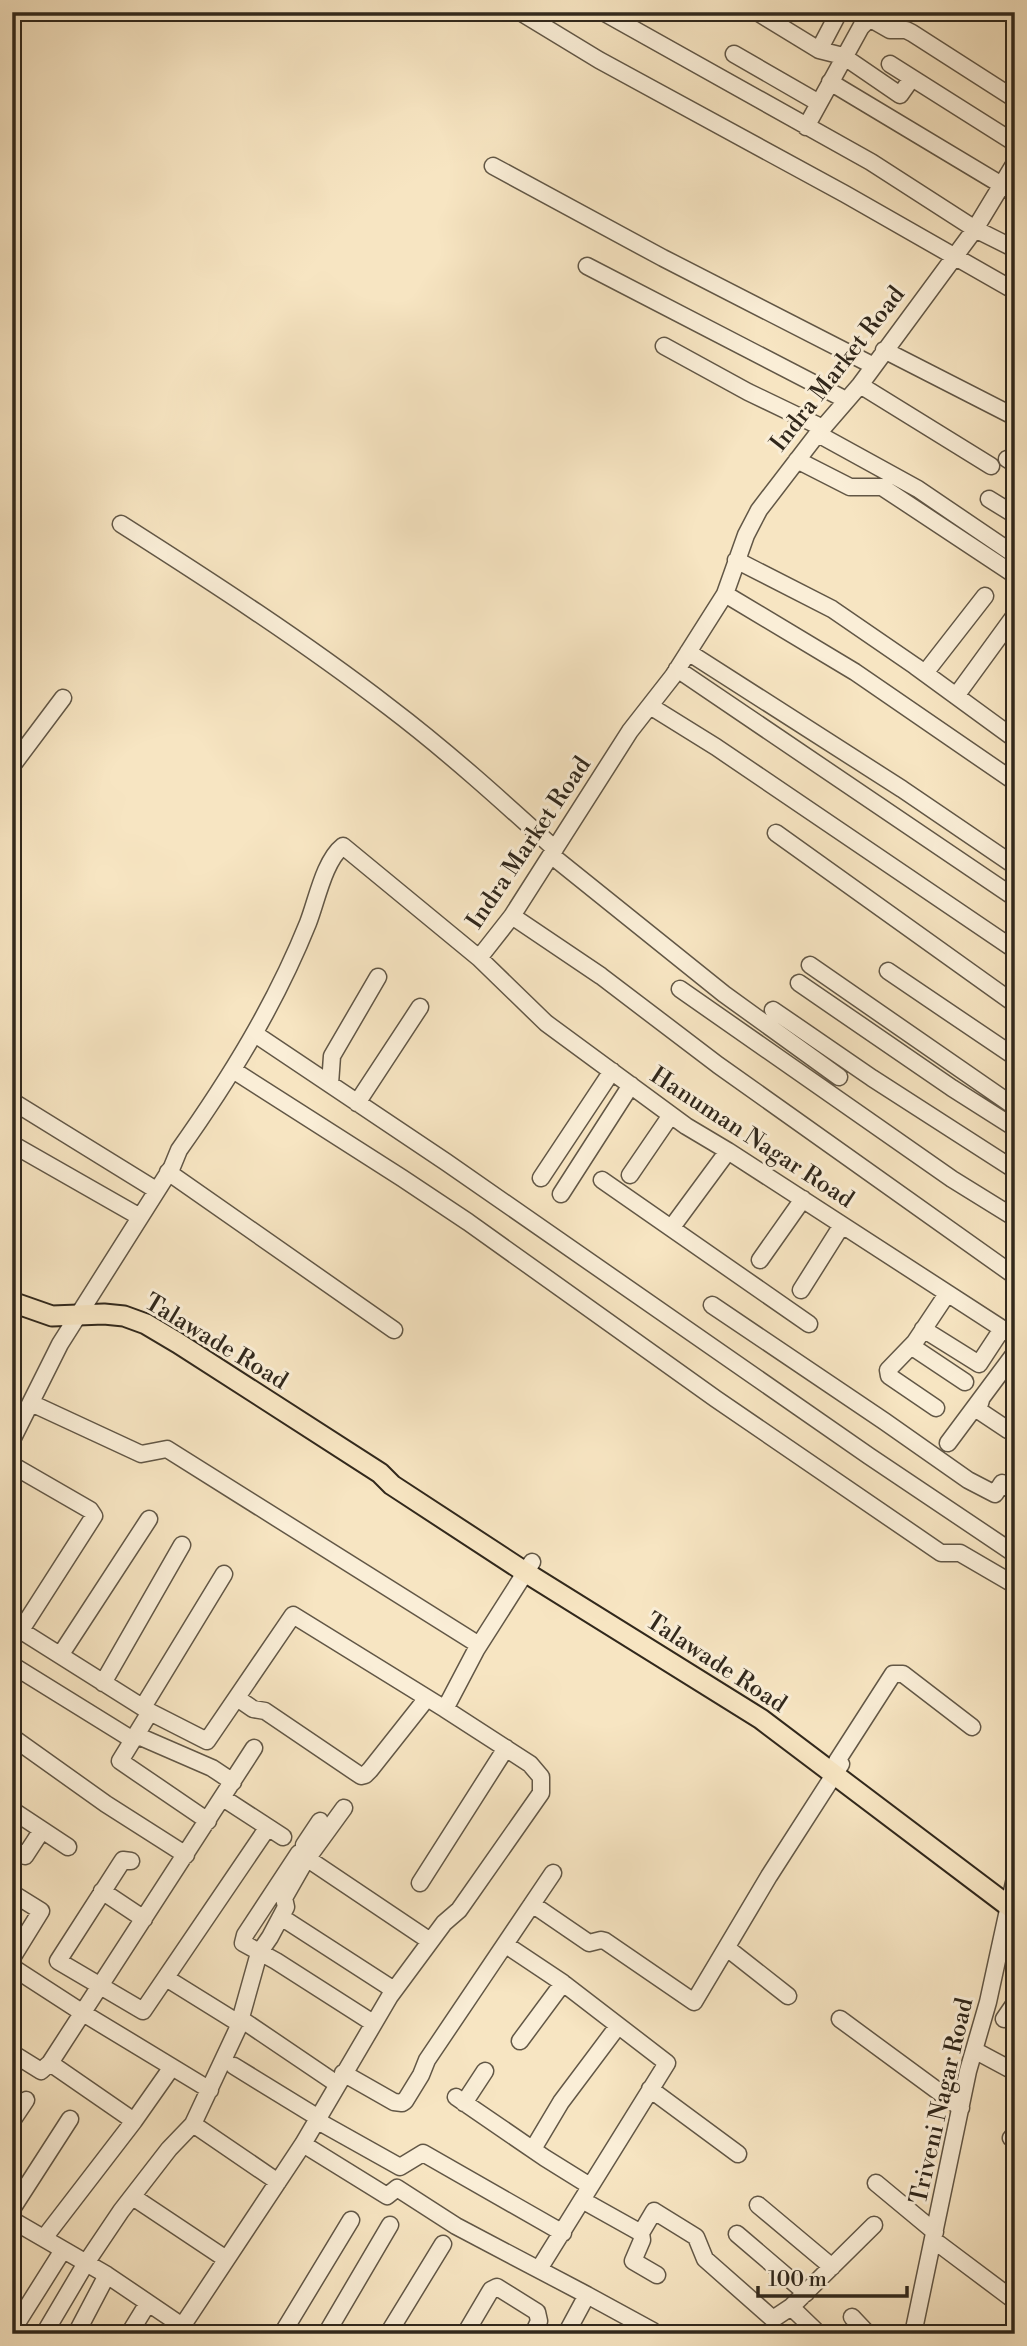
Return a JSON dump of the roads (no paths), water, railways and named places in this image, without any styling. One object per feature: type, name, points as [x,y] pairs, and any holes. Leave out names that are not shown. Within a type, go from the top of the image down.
[{"type":"main road","name":"Talawade Road","points":[[12,1302],[52,1316],[124,1316],[146,1324],[178,1343],[380,1472],[400,1480],[529,1567],[758,1710],[1013,1897]]},
{"type":"street","points":[[520,12],[599,60],[845,194],[1015,291]]},
{"type":"street","points":[[603,12],[871,162],[975,229],[1015,249]]},
{"type":"street","points":[[757,12],[819,50],[844,56],[901,94],[912,78]]},
{"type":"street","points":[[819,50],[839,12]]},
{"type":"street","points":[[806,127],[861,27],[872,15],[890,30],[906,30],[912,33],[1015,99]]},
{"type":"street","points":[[734,54],[819,103]]},
{"type":"street","points":[[890,64],[1015,143]]},
{"type":"street","points":[[830,82],[1008,189]]},
{"type":"street","name":"Indra Market Road","points":[[12,1440],[60,1344],[169,1172],[179,1150],[255,1034],[303,934],[336,851],[343,846],[479,958],[512,916],[630,731],[677,669],[725,594],[736,560],[759,510],[820,431],[860,385],[953,256],[1008,189],[1015,163]]},
{"type":"street","points":[[493,166],[663,258],[872,365]]},
{"type":"street","points":[[587,266],[846,400]]},
{"type":"street","points":[[664,346],[820,431],[918,489],[1015,555]]},
{"type":"street","points":[[884,350],[1015,417]]},
{"type":"street","points":[[860,385],[991,466]]},
{"type":"street","points":[[797,460],[850,487],[882,487],[1015,575]]},
{"type":"street","points":[[989,499],[1015,515]]},
{"type":"street","points":[[121,524],[219,586],[389,706],[483,783],[553,852],[724,994],[839,1077]]},
{"type":"street","points":[[736,560],[832,609],[1015,739]]},
{"type":"street","points":[[725,594],[855,672],[1015,782]]},
{"type":"street","points":[[925,673],[985,596]]},
{"type":"street","points":[[956,696],[1015,615]]},
{"type":"street","points":[[688,652],[902,789],[1015,866]]},
{"type":"street","points":[[677,669],[1015,898]]},
{"type":"street","points":[[12,766],[63,698]]},
{"type":"street","points":[[650,706],[716,747],[1015,950]]},
{"type":"street","points":[[776,833],[1015,1004]]},
{"type":"street","points":[[512,916],[601,976],[718,1065],[1015,1276]]},
{"type":"street","name":"Hanuman Nagar Road","points":[[479,958],[547,1023],[671,1115],[1008,1333]]},
{"type":"street","points":[[810,965],[1015,1107]]},
{"type":"street","points":[[888,971],[1015,1058]]},
{"type":"street","points":[[330,1084],[332,1056],[378,977]]},
{"type":"street","points":[[799,983],[1015,1128]]},
{"type":"street","points":[[680,989],[952,1179],[1015,1219]]},
{"type":"street","points":[[357,1102],[420,1007]]},
{"type":"street","points":[[774,1010],[872,1079],[1015,1170]]},
{"type":"street","points":[[255,1034],[1015,1554]]},
{"type":"street","points":[[233,1070],[468,1222],[716,1399],[941,1553],[960,1553],[1015,1585]]},
{"type":"street","points":[[541,1178],[612,1071]]},
{"type":"street","points":[[561,1194],[631,1085]]},
{"type":"street","points":[[12,1101],[156,1190]]},
{"type":"street","points":[[630,1175],[671,1115]]},
{"type":"street","points":[[12,1144],[140,1217]]},
{"type":"street","points":[[673,1227],[728,1150]]},
{"type":"street","points":[[169,1172],[394,1330]]},
{"type":"street","points":[[602,1180],[809,1324]]},
{"type":"street","points":[[760,1260],[803,1199]]},
{"type":"street","points":[[801,1290],[842,1225]]},
{"type":"street","points":[[936,1408],[887,1374],[889,1368],[911,1346],[947,1294]]},
{"type":"street","points":[[712,1305],[968,1480],[995,1494],[1002,1483],[1015,1492]]},
{"type":"street","points":[[923,1329],[979,1364],[1008,1333]]},
{"type":"street","points":[[911,1346],[965,1382]]},
{"type":"street","points":[[948,1443],[1015,1353]]},
{"type":"street","points":[[981,1400],[978,1410],[1012,1428]]},
{"type":"street","points":[[30,1403],[141,1454],[167,1450],[479,1645]]},
{"type":"street","points":[[12,1465],[90,1510],[94,1516],[17,1628],[147,1709],[207,1741],[293,1615],[506,1748],[530,1764],[541,1777],[541,1793],[459,1910],[444,1923],[394,1990],[303,2144],[226,2259],[184,2331],[107,2275],[12,2220]]},
{"type":"street","points":[[61,1654],[149,1519]]},
{"type":"street","points":[[103,1683],[182,1545]]},
{"type":"street","points":[[445,1709],[479,1645],[529,1567]]},
{"type":"street","points":[[208,1821],[120,1761],[225,1574]]},
{"type":"street","points":[[12,1665],[135,1737],[212,1768],[233,1782]]},
{"type":"street","points":[[532,1904],[589,1943],[605,1941],[694,2002],[893,1674],[903,1674],[972,1727]]},
{"type":"street","points":[[237,1698],[253,1709],[265,1711],[361,1776],[370,1770],[427,1698]]},
{"type":"street","points":[[12,1737],[106,1804],[186,1855]]},
{"type":"street","points":[[12,2053],[41,2071],[50,2063],[254,1748]]},
{"type":"street","points":[[420,1883],[506,1748]]},
{"type":"street","points":[[223,1798],[283,1837]]},
{"type":"street","points":[[344,1808],[303,1855],[243,1940],[245,1945],[276,1961],[373,2023]]},
{"type":"street","points":[[12,1810],[68,1847]]},
{"type":"street","points":[[44,2334],[86,2263],[169,2149],[193,2124],[240,2021],[259,1953],[286,1908],[284,1898],[320,1821]]},
{"type":"street","points":[[131,1861],[123,1860],[58,1961],[143,2011],[268,1827]]},
{"type":"street","points":[[12,1848],[25,1856],[42,1830]]},
{"type":"street","points":[[303,1855],[430,1941]]},
{"type":"street","points":[[166,1978],[340,2079],[402,2103],[421,2075],[427,2060],[553,1873]]},
{"type":"street","points":[[102,1891],[144,1919]]},
{"type":"street","points":[[12,1893],[41,1911],[12,1958]]},
{"type":"street","name":"Triveni Nagar Road","points":[[913,2334],[974,2050],[1013,1897]]},
{"type":"street","points":[[281,1917],[394,1990]]},
{"type":"street","points":[[506,1945],[563,1983],[667,2063],[539,2269]]},
{"type":"street","points":[[727,1948],[788,1996]]},
{"type":"street","points":[[12,1967],[210,2090]]},
{"type":"street","points":[[520,2041],[563,1983]]},
{"type":"street","points":[[1004,2019],[1015,2003]]},
{"type":"street","points":[[840,2019],[961,2108]]},
{"type":"street","points":[[533,2149],[561,2102],[618,2026]]},
{"type":"street","points":[[974,2050],[1015,2072]]},
{"type":"street","points":[[50,2063],[134,2122]]},
{"type":"street","points":[[234,2066],[317,2119],[400,2167],[423,2153],[563,2233]]},
{"type":"street","points":[[44,2238],[134,2122],[172,2067]]},
{"type":"street","points":[[485,2071],[460,2100],[590,2186]]},
{"type":"street","points":[[650,2089],[738,2154]]},
{"type":"street","points":[[12,2121],[26,2101]]},
{"type":"street","points":[[12,2209],[70,2119]]},
{"type":"street","points":[[193,2124],[278,2182]]},
{"type":"street","points":[[303,2144],[387,2196],[397,2188],[456,2226],[653,2331]]},
{"type":"street","points":[[876,2183],[939,2244],[1015,2301]]},
{"type":"street","points":[[133,2197],[226,2259]]},
{"type":"street","points":[[582,2200],[641,2233]]},
{"type":"street","points":[[758,2205],[832,2267]]},
{"type":"street","points":[[657,2275],[633,2261],[642,2240],[641,2233],[654,2211],[696,2237],[705,2259],[773,2319],[791,2307],[874,2225]]},
{"type":"street","points":[[282,2334],[351,2221]]},
{"type":"street","points":[[326,2334],[390,2225]]},
{"type":"street","points":[[737,2234],[806,2292]]},
{"type":"street","points":[[388,2334],[443,2244]]},
{"type":"street","points":[[12,2331],[63,2250]]},
{"type":"street","points":[[76,2334],[107,2275]]},
{"type":"street","points":[[465,2334],[491,2290],[497,2287],[537,2312],[539,2321],[533,2334]]},
{"type":"street","points":[[566,2334],[587,2295]]},
{"type":"street","points":[[129,2334],[148,2303]]},
{"type":"street","points":[[791,2307],[819,2334]]},
{"type":"street","points":[[852,2317],[868,2334]]}]
